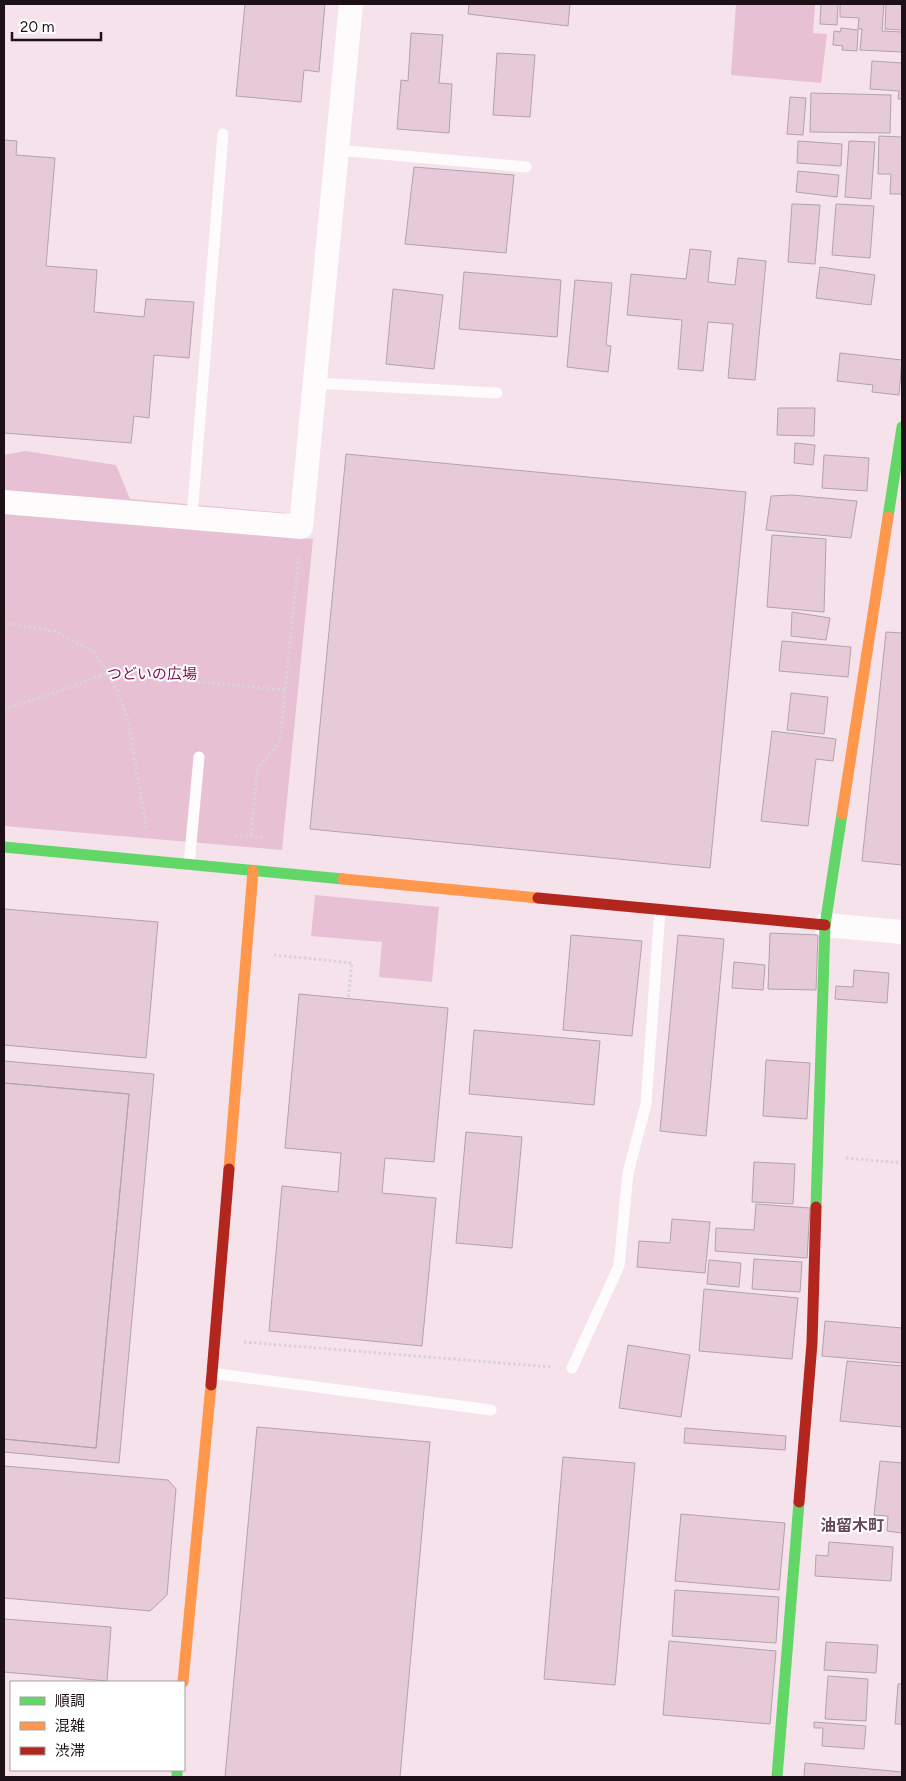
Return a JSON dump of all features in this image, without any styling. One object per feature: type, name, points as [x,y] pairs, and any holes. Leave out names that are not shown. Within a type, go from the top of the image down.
[{"type":"street","points":[[4,502],[301,527],[351,4]]},
{"type":"street","points":[[777,1777],[812,1344],[825,925],[902,427]]},
{"type":"street","points":[[4,847],[902,932]]},
{"type":"street","points":[[184,1681],[253,871]]},
{"type":"lane","points":[[192,517],[223,134]]},
{"type":"lane","points":[[337,150],[526,167]]},
{"type":"lane","points":[[315,383],[497,393]]},
{"type":"lane","points":[[190,865],[200,756]]},
{"type":"lane","points":[[572,1368],[619,1266],[628,1173],[646,1104],[660,910]]},
{"type":"lane","points":[[211,1373],[491,1410]]},
{"type":"path","points":[[250,835],[257,770],[280,742],[301,527]]},
{"type":"path","points":[[4,623],[54,631],[94,652],[118,692],[128,720],[148,839]]},
{"type":"path","points":[[4,709],[107,673],[285,690]]},
{"type":"path","points":[[235,834],[263,836]]},
{"type":"path","points":[[266,954],[352,963],[348,999]]},
{"type":"path","points":[[818,1156],[902,1163]]},
{"type":"path","points":[[243,1342],[555,1368]]},
{"type":"green space","points":[[736,4],[815,4],[813,33],[827,34],[821,83],[731,75]]},
{"type":"green space","name":"つどいの広場","points":[[25,451],[116,465],[130,499],[286,513],[276,536],[313,539],[282,850],[4,826],[4,455]]},
{"type":"green space","points":[[315,895],[439,907],[432,982],[379,977],[382,942],[311,936]]},
{"type":"building","points":[[245,4],[325,4],[319,72],[304,70],[301,102],[236,96]]},
{"type":"building","points":[[469,4],[570,4],[568,26],[468,14]]},
{"type":"building","points":[[821,4],[838,4],[837,25],[820,24]]},
{"type":"building","points":[[840,4],[884,4],[882,31],[902,32],[902,52],[860,50],[862,29],[858,29],[859,18],[840,17]]},
{"type":"building","points":[[886,4],[902,4],[902,30],[885,29]]},
{"type":"building","points":[[841,28],[858,30],[857,51],[842,50],[843,46],[833,45],[834,31],[840,32]]},
{"type":"building","points":[[411,33],[443,35],[439,83],[452,84],[449,133],[397,129],[401,80],[408,81]]},
{"type":"building","points":[[497,53],[535,55],[530,117],[493,115]]},
{"type":"building","points":[[872,61],[902,63],[902,99],[898,99],[899,91],[870,89]]},
{"type":"building","points":[[811,93],[891,95],[890,133],[810,132]]},
{"type":"building","points":[[790,97],[806,98],[803,135],[787,134]]},
{"type":"building","points":[[879,136],[902,137],[902,194],[890,194],[891,174],[878,174]]},
{"type":"building","points":[[4,140],[17,141],[16,155],[55,158],[46,266],[97,270],[94,312],[144,317],[146,299],[194,302],[189,358],[154,355],[149,418],[134,416],[131,443],[4,433]]},
{"type":"building","points":[[798,141],[842,144],[841,166],[797,163]]},
{"type":"building","points":[[849,141],[875,142],[871,199],[845,197]]},
{"type":"building","points":[[414,167],[514,175],[506,253],[405,244]]},
{"type":"building","points":[[798,171],[839,175],[837,197],[796,192]]},
{"type":"building","points":[[792,204],[820,205],[815,264],[788,262]]},
{"type":"building","points":[[836,204],[874,206],[870,258],[832,255]]},
{"type":"building","points":[[690,249],[711,251],[708,282],[735,285],[738,258],[766,261],[755,380],[728,378],[733,324],[708,322],[703,371],[678,369],[682,320],[627,315],[631,274],[686,279]]},
{"type":"building","points":[[820,267],[875,275],[871,305],[816,298]]},
{"type":"building","points":[[464,272],[561,280],[557,337],[459,329]]},
{"type":"building","points":[[575,280],[612,283],[606,345],[611,346],[608,372],[567,367]]},
{"type":"building","points":[[393,289],[443,295],[434,369],[386,364]]},
{"type":"building","points":[[840,353],[902,360],[899,395],[872,392],[873,385],[837,381]]},
{"type":"building","points":[[778,408],[815,408],[814,436],[777,435]]},
{"type":"building","points":[[795,443],[815,445],[813,465],[794,463]]},
{"type":"building","points":[[346,454],[746,492],[710,868],[310,829]]},
{"type":"building","points":[[824,455],[869,458],[867,491],[822,488]]},
{"type":"building","points":[[792,495],[857,501],[851,538],[766,530],[771,496]]},
{"type":"building","points":[[772,535],[826,539],[824,612],[767,607]]},
{"type":"building","points":[[792,612],[830,618],[826,640],[791,636]]},
{"type":"building","points":[[886,632],[902,633],[902,865],[862,861]]},
{"type":"building","points":[[782,641],[851,647],[848,677],[779,671]]},
{"type":"building","points":[[791,693],[828,697],[824,734],[787,730]]},
{"type":"building","points":[[772,731],[836,739],[833,761],[816,759],[808,826],[761,821]]},
{"type":"building","points":[[4,909],[158,922],[146,1058],[4,1045]]},
{"type":"building","points":[[770,933],[818,935],[816,990],[768,989]]},
{"type":"building","points":[[571,935],[642,941],[632,1036],[563,1030]]},
{"type":"building","points":[[678,935],[724,939],[706,1136],[660,1131]]},
{"type":"building","points":[[734,962],[765,965],[763,990],[732,988]]},
{"type":"building","points":[[854,970],[889,973],[887,1003],[835,999],[836,986],[853,987]]},
{"type":"building","points":[[299,994],[448,1008],[434,1162],[385,1158],[382,1193],[436,1198],[422,1346],[269,1331],[282,1186],[338,1192],[341,1153],[285,1148]]},
{"type":"building","points":[[474,1030],[600,1041],[594,1105],[469,1094]]},
{"type":"building","points":[[766,1060],[810,1063],[807,1119],[763,1116]]},
{"type":"building","points":[[4,1061],[154,1074],[119,1463],[4,1452],[4,1439],[96,1448],[129,1094],[4,1083]]},
{"type":"building","points":[[4,1083],[129,1094],[96,1448],[4,1439]]},
{"type":"building","points":[[466,1132],[522,1137],[512,1248],[456,1243]]},
{"type":"building","points":[[754,1162],[795,1164],[793,1204],[752,1202]]},
{"type":"building","points":[[756,1204],[810,1208],[807,1258],[715,1251],[716,1228],[754,1230]]},
{"type":"building","points":[[672,1219],[710,1222],[705,1273],[637,1267],[639,1241],[670,1243]]},
{"type":"building","points":[[754,1259],[802,1262],[800,1292],[752,1289]]},
{"type":"building","points":[[709,1260],[741,1263],[739,1287],[707,1284]]},
{"type":"building","points":[[704,1289],[798,1298],[792,1359],[699,1351]]},
{"type":"building","points":[[825,1321],[902,1328],[902,1363],[822,1356]]},
{"type":"building","points":[[628,1345],[690,1355],[681,1417],[619,1408]]},
{"type":"building","points":[[847,1361],[902,1366],[902,1427],[840,1421]]},
{"type":"building","points":[[257,1427],[430,1442],[400,1777],[225,1777]]},
{"type":"building","points":[[685,1428],[786,1436],[785,1450],[684,1443]]},
{"type":"building","points":[[563,1457],[635,1463],[615,1685],[544,1679]]},
{"type":"building","points":[[880,1461],[902,1463],[902,1533],[887,1531],[888,1516],[874,1515]]},
{"type":"building","points":[[4,1466],[168,1480],[176,1489],[167,1595],[150,1611],[4,1598]]},
{"type":"building","points":[[681,1514],[785,1523],[779,1590],[675,1581]]},
{"type":"building","points":[[829,1542],[893,1547],[891,1581],[815,1576],[816,1555],[828,1556]]},
{"type":"building","points":[[675,1590],[779,1597],[776,1643],[672,1636]]},
{"type":"building","points":[[4,1619],[111,1627],[107,1681],[4,1672]]},
{"type":"building","points":[[669,1641],[776,1651],[770,1724],[663,1715]]},
{"type":"building","points":[[826,1642],[878,1645],[876,1673],[824,1670]]},
{"type":"building","points":[[828,1676],[868,1679],[866,1721],[825,1719]]},
{"type":"building","points":[[898,1684],[902,1684],[902,1724],[895,1724]]},
{"type":"building","points":[[814,1722],[866,1726],[864,1749],[822,1746],[823,1728],[814,1728]]},
{"type":"building","points":[[805,1763],[902,1772],[902,1777],[804,1777]]},
{"type":"traffic: fast","points":[[888,517],[902,427]]},
{"type":"traffic: fast","points":[[816,1207],[825,925],[842,814]]},
{"type":"traffic: fast","points":[[4,847],[343,879]]},
{"type":"traffic: fast","points":[[777,1777],[799,1502]]},
{"type":"traffic: fast","points":[[177,1771],[177,1777]]},
{"type":"traffic: slow","points":[[842,814],[888,517]]},
{"type":"traffic: slow","points":[[229,1169],[253,871]]},
{"type":"traffic: slow","points":[[343,879],[538,898]]},
{"type":"traffic: slow","points":[[183,1681],[211,1385]]},
{"type":"traffic: jam","points":[[538,898],[825,925]]},
{"type":"traffic: jam","points":[[211,1385],[229,1169]]},
{"type":"traffic: jam","points":[[799,1502],[812,1343],[816,1207]]},
{"type":"district","name":"油留木町","points":[[852,1525]]}]
